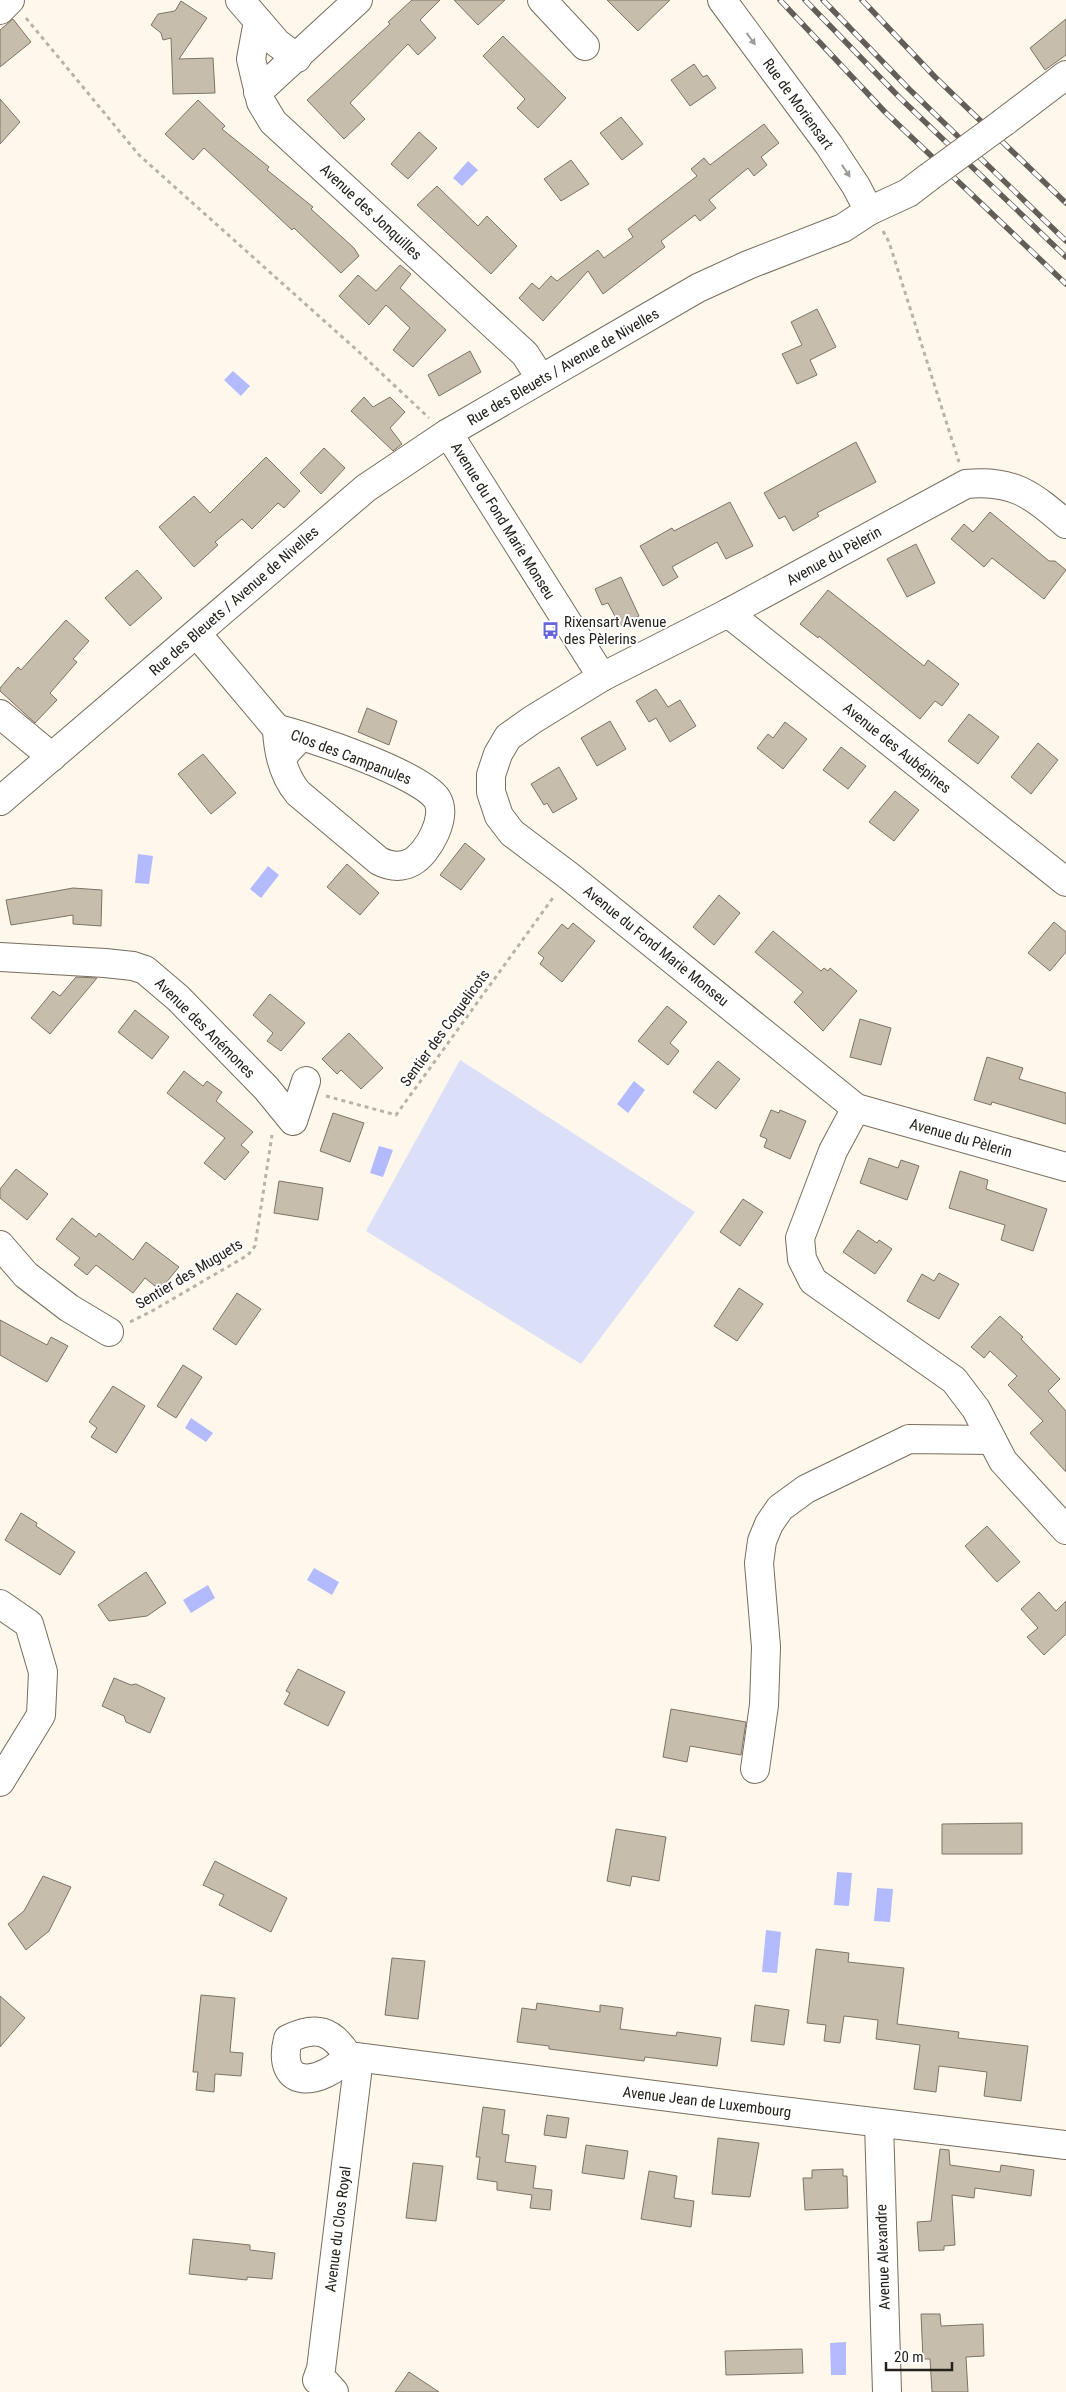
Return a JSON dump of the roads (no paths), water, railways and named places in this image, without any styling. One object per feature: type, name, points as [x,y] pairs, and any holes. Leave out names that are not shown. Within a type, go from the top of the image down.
[{"type":"street","points":[[240,0],[277,43],[297,58]]},
{"type":"street","points":[[258,92],[358,0]]},
{"type":"street","points":[[542,0],[585,46]]},
{"type":"street","name":"Rue de Moriensart","points":[[722,0],[829,145],[875,219]]},
{"type":"street","name":"Avenue des Jonquilles","points":[[258,21],[251,59],[258,92],[265,110],[273,122],[525,354],[541,379]]},
{"type":"street","name":"Rue des Bleuets / Avenue de Nivelles","points":[[0,801],[366,488],[448,433],[698,288],[748,265],[843,228],[875,219],[1066,76]]},
{"type":"street","name":"Avenue du Fond Marie Monseu","points":[[448,433],[602,677],[508,737],[498,754],[492,775],[491,792],[499,816],[512,833],[569,876],[856,1108]]},
{"type":"street","name":"Avenue du Pèlerin","points":[[602,677],[728,614],[966,484],[983,482],[1006,485],[1033,497],[1066,524]]},
{"type":"street","name":"Avenue des Aubépines","points":[[728,614],[1066,882]]},
{"type":"street","name":"Clos des Campanules","points":[[197,634],[277,729],[411,778],[429,790],[441,809],[441,821],[434,835],[412,862],[399,866],[388,866],[379,861],[298,793],[287,780],[277,742],[277,729]]},
{"type":"street","points":[[0,714],[52,757]]},
{"type":"street","name":"Avenue des Anémones","points":[[0,957],[105,963],[133,966],[145,970],[178,998],[275,1099],[293,1121],[306,1081]]},
{"type":"street","points":[[856,1108],[832,1151],[800,1238],[802,1259],[813,1281],[954,1380],[976,1409],[1003,1461],[1066,1530]]},
{"type":"street","name":"Avenue du Pèlerin","points":[[856,1108],[1066,1167]]},
{"type":"street","points":[[0,1245],[26,1275],[69,1308],[109,1332]]},
{"type":"street","points":[[755,1768],[764,1704],[766,1647],[759,1563],[766,1532],[780,1508],[806,1489],[909,1439],[992,1440]]},
{"type":"street","points":[[0,1604],[30,1624],[43,1672],[41,1714],[0,1782]]},
{"type":"street","name":"Avenue Jean de Luxembourg","points":[[354,2057],[1066,2145]]},
{"type":"street","name":"Avenue du Clos Royal","points":[[334,2392],[326,2383],[317,2380],[322,2361],[354,2057]]},
{"type":"street","name":"Avenue Alexandre","points":[[879,2123],[887,2392]]},
{"type":"lane","points":[[283,766],[308,739]]},
{"type":"water","points":[[468,161],[478,170],[462,186],[453,178]]},
{"type":"water","points":[[233,371],[250,386],[241,396],[224,380]]},
{"type":"water","points":[[138,854],[153,856],[149,884],[135,883]]},
{"type":"water","points":[[268,866],[279,875],[261,898],[250,889]]},
{"type":"water","points":[[634,1081],[645,1090],[628,1113],[617,1104]]},
{"type":"water","points":[[379,1146],[393,1150],[383,1177],[370,1173]]},
{"type":"water","points":[[191,1418],[213,1433],[206,1442],[185,1428]]},
{"type":"water","points":[[314,1568],[339,1582],[332,1595],[307,1580]]},
{"type":"water","points":[[208,1585],[215,1598],[191,1613],[183,1600]]},
{"type":"water","points":[[837,1872],[852,1873],[849,1906],[834,1905]]},
{"type":"water","points":[[877,1888],[893,1889],[890,1922],[874,1921]]},
{"type":"water","points":[[766,1930],[781,1932],[777,1973],[762,1972]]},
{"type":"water","points":[[846,2342],[846,2375],[831,2375],[830,2343]]},
{"type":"railway","points":[[780,0],[885,112],[1066,284]]},
{"type":"railway","points":[[805,0],[900,98],[1066,257]]},
{"type":"railway","points":[[823,0],[909,89],[1066,241]]},
{"type":"railway","points":[[862,0],[935,77],[1066,203]]},
{"type":"place","name":"Rixensart Avenue des Pèlerins","points":[[550,631]]}]
